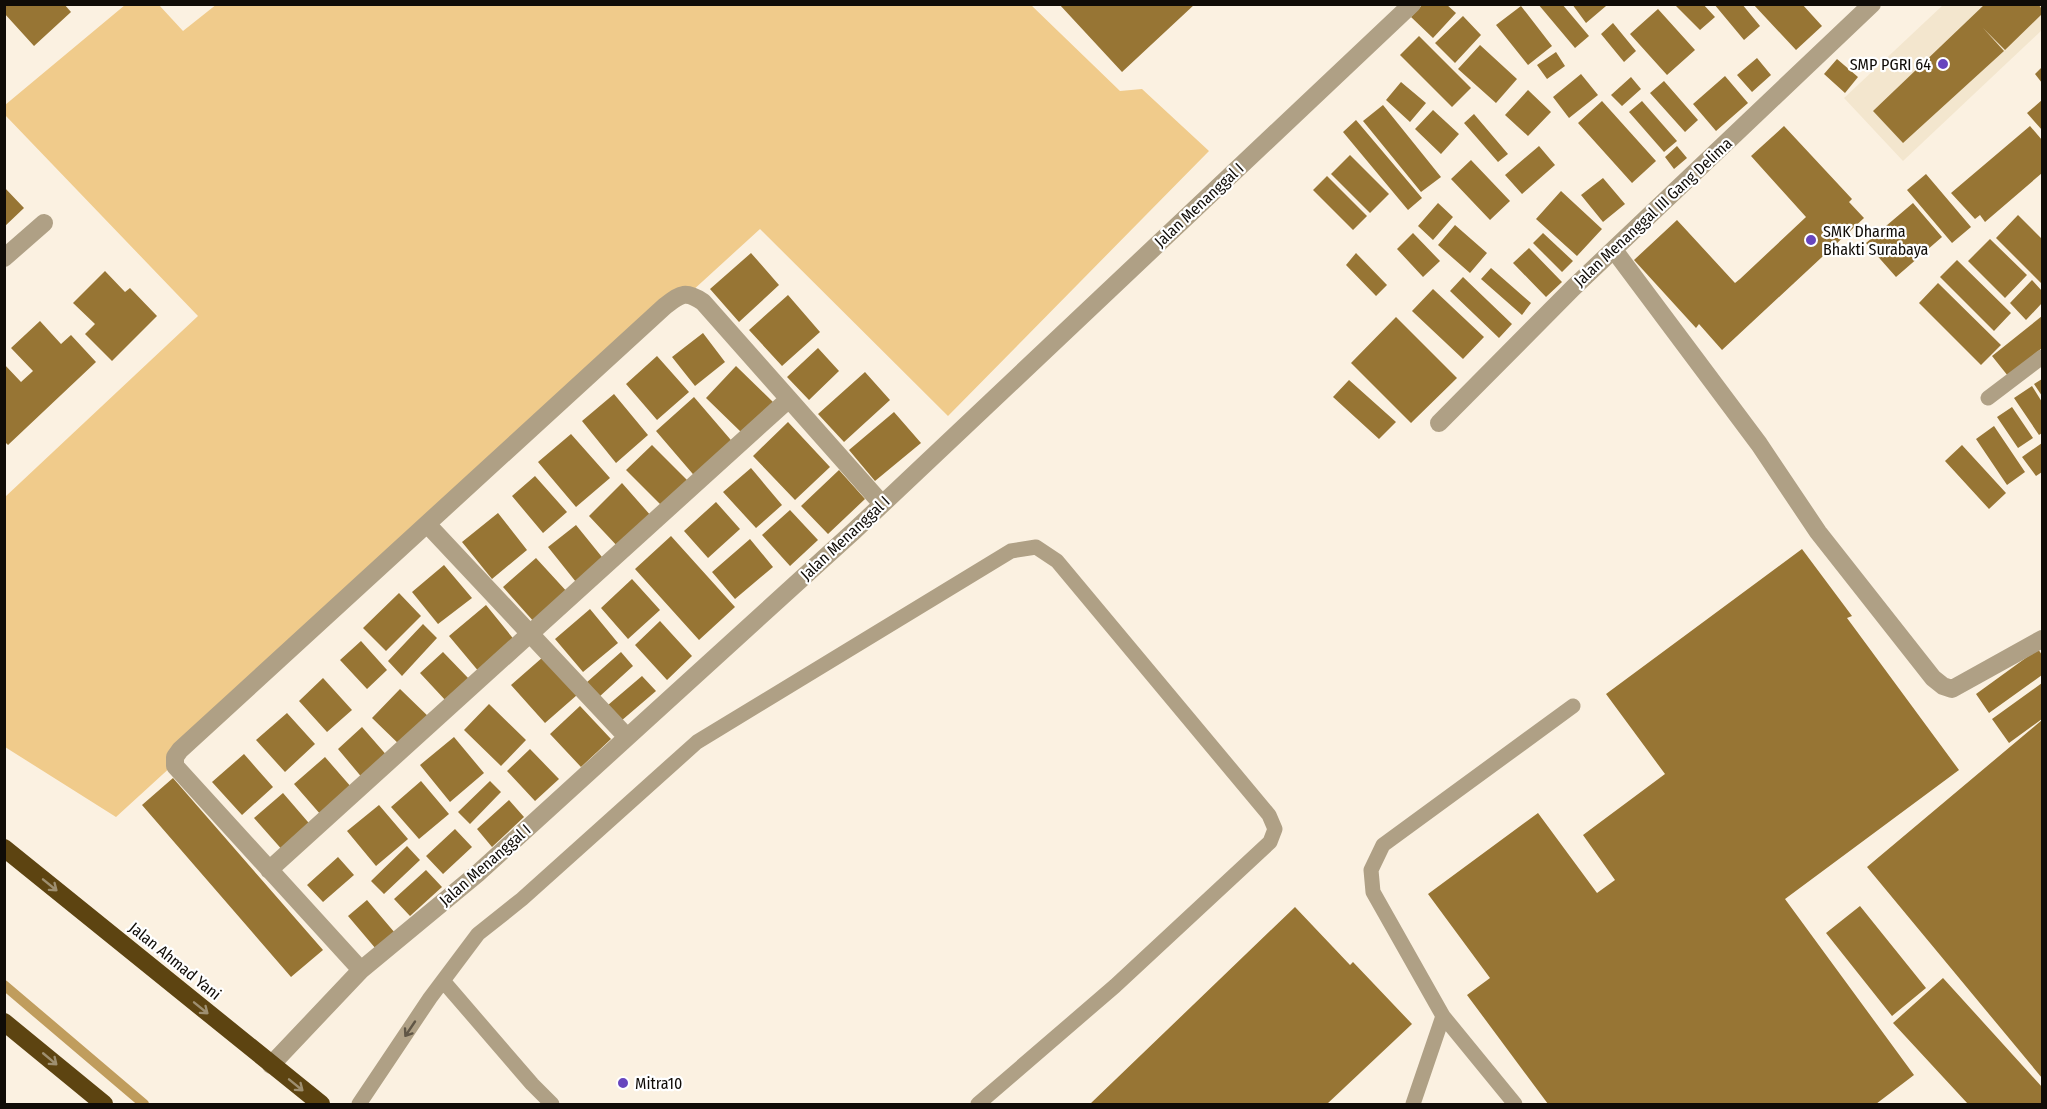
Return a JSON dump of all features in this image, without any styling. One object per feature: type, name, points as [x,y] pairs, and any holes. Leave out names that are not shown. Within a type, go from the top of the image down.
[{"type":"highway","name":"Jalan Ahmad Yani","points":[[4,848],[321,1104]]},
{"type":"highway","points":[[4,1022],[104,1104]]},
{"type":"street","name":"Jalan Menanggal I","points":[[271,1065],[361,970],[477,874],[882,504],[1412,4]]},
{"type":"street","name":"Jalan Menanggal III Gang Delima","points":[[1439,423],[1573,288],[1872,4]]},
{"type":"street","points":[[4,258],[44,223]]},
{"type":"street","points":[[1614,250],[1759,444],[1818,532],[1933,678],[1943,686],[1952,689],[2043,639]]},
{"type":"street","points":[[361,970],[175,766],[175,757],[665,306],[680,294],[692,294],[703,302],[882,504]]},
{"type":"street","points":[[269,870],[789,399]]},
{"type":"street","points":[[427,524],[627,737]]},
{"type":"lane","points":[[1988,398],[2043,357]]},
{"type":"lane","points":[[359,1104],[430,998],[478,934],[522,898],[697,742],[1011,551],[1036,547],[1057,561],[1269,815],[1275,829],[1270,842],[1262,850],[1114,986],[978,1104]]},
{"type":"lane","points":[[1515,1104],[1443,1016],[1373,892],[1371,870],[1383,845],[1573,706]]},
{"type":"lane","points":[[444,982],[552,1104]]},
{"type":"lane","points":[[1413,1104],[1443,1016]]},
{"type":"shaded area","points":[[217,4],[1031,5],[1120,91],[1142,89],[1209,151],[948,416],[760,229],[116,817],[5,747],[5,497],[198,316],[5,115],[5,105],[125,5],[159,5],[183,31]]},
{"type":"shaded area","name":"SMP PGRI 64","points":[[1943,5],[2042,5],[2042,30],[1903,161],[1844,98]]},
{"type":"building","points":[[4,4],[64,4],[71,12],[34,46],[4,13]]},
{"type":"building","points":[[1059,4],[1195,4],[1122,72]]},
{"type":"building","points":[[1423,4],[1446,4],[1456,13],[1433,38],[1411,17]]},
{"type":"building","points":[[1538,4],[1562,4],[1589,36],[1575,48]]},
{"type":"building","points":[[1572,4],[1605,4],[1606,6],[1586,23]]},
{"type":"building","points":[[1674,4],[1703,4],[1715,17],[1700,30]]},
{"type":"building","points":[[1714,4],[1742,4],[1760,26],[1744,40]]},
{"type":"building","points":[[1753,4],[1802,4],[1822,26],[1796,50]]},
{"type":"building","points":[[1985,4],[2038,4],[2042,9],[2042,14],[2005,50],[1983,28],[2004,51],[1903,143],[1873,111]]},
{"type":"building","points":[[1521,6],[1552,46],[1528,65],[1496,25]]},
{"type":"building","points":[[1658,9],[1695,50],[1667,75],[1630,34]]},
{"type":"building","points":[[1463,16],[1481,35],[1455,63],[1435,43]]},
{"type":"building","points":[[1613,23],[1636,51],[1624,62],[1601,34]]},
{"type":"building","points":[[1419,36],[1471,88],[1452,107],[1400,55]]},
{"type":"building","points":[[1480,45],[1517,79],[1496,103],[1458,69]]},
{"type":"building","points":[[1556,52],[1565,66],[1547,79],[1537,65]]},
{"type":"building","points":[[1757,58],[1771,75],[1752,92],[1737,75]]},
{"type":"building","points":[[1837,59],[1858,77],[1845,93],[1824,74]]},
{"type":"building","points":[[2042,67],[2042,83],[2035,74]]},
{"type":"building","points":[[1581,74],[1598,95],[1569,118],[1553,97]]},
{"type":"building","points":[[1725,76],[1748,103],[1716,131],[1693,104]]},
{"type":"building","points":[[1631,77],[1641,89],[1622,106],[1611,95]]},
{"type":"building","points":[[1664,81],[1698,120],[1685,132],[1650,93]]},
{"type":"building","points":[[1401,82],[1426,103],[1410,122],[1386,100]]},
{"type":"building","points":[[1528,90],[1551,112],[1528,136],[1505,115]]},
{"type":"building","points":[[2042,100],[2042,130],[2027,113]]},
{"type":"building","points":[[1602,101],[1656,161],[1632,183],[1578,123]]},
{"type":"building","points":[[1642,101],[1677,141],[1664,152],[1629,112]]},
{"type":"building","points":[[1383,105],[1441,177],[1421,192],[1363,121]]},
{"type":"building","points":[[1433,110],[1459,134],[1441,154],[1415,129]]},
{"type":"building","points":[[1474,114],[1508,154],[1498,162],[1464,123]]},
{"type":"building","points":[[1356,120],[1422,198],[1408,210],[1343,132]]},
{"type":"building","name":"SMK Dharma Bhakti Surabaya","points":[[1784,126],[1852,199],[1849,202],[1864,218],[1722,350],[1699,324],[1696,328],[1634,260],[1677,220],[1735,283],[1740,279],[1806,217],[1751,156]]},
{"type":"building","points":[[2030,126],[2042,140],[2042,173],[1985,222],[1980,215],[1975,219],[1951,193]]},
{"type":"building","points":[[1539,146],[1555,165],[1522,194],[1505,175]]},
{"type":"building","points":[[1677,146],[1687,158],[1674,169],[1665,157]]},
{"type":"building","points":[[1350,155],[1389,194],[1370,213],[1331,174]]},
{"type":"building","points":[[1471,160],[1510,201],[1490,220],[1451,179]]},
{"type":"building","points":[[1926,174],[1971,227],[1952,243],[1907,190]]},
{"type":"building","points":[[1327,176],[1367,216],[1353,230],[1313,190]]},
{"type":"building","points":[[1603,178],[1625,204],[1603,222],[1581,195]]},
{"type":"building","points":[[4,187],[24,208],[4,227]]},
{"type":"building","points":[[1561,191],[1602,229],[1577,256],[1536,219]]},
{"type":"building","points":[[1438,203],[1453,217],[1433,240],[1418,226]]},
{"type":"building","points":[[1913,203],[1942,237],[1896,277],[1866,243]]},
{"type":"building","points":[[2018,215],[2042,239],[2042,284],[1996,238]]},
{"type":"building","points":[[1455,225],[1487,253],[1470,273],[1438,245]]},
{"type":"building","points":[[1413,233],[1440,261],[1423,277],[1397,249]]},
{"type":"building","points":[[1543,233],[1573,261],[1562,272],[1533,243]]},
{"type":"building","points":[[1990,239],[2027,275],[2005,298],[1968,261]]},
{"type":"building","points":[[1529,248],[1562,282],[1546,297],[1513,263]]},
{"type":"building","points":[[751,253],[779,285],[739,322],[710,289]]},
{"type":"building","points":[[1356,253],[1387,285],[1376,296],[1346,265]]},
{"type":"building","points":[[1957,260],[2011,313],[1994,331],[1940,277]]},
{"type":"building","points":[[1491,268],[1531,303],[1522,315],[1481,279]]},
{"type":"building","points":[[105,271],[125,292],[130,288],[157,316],[112,361],[85,334],[95,324],[73,303]]},
{"type":"building","points":[[1463,277],[1512,324],[1499,338],[1450,291]]},
{"type":"building","points":[[2032,280],[2042,291],[2042,303],[2026,320],[2010,303]]},
{"type":"building","points":[[1938,283],[2001,345],[1981,365],[1919,303]]},
{"type":"building","points":[[1433,289],[1484,337],[1463,359],[1412,311]]},
{"type":"building","points":[[788,295],[820,332],[782,366],[749,330]]},
{"type":"building","points":[[2042,316],[2042,348],[2008,376],[1992,356]]},
{"type":"building","points":[[1396,317],[1457,378],[1411,423],[1351,363]]},
{"type":"building","points":[[40,321],[61,344],[71,335],[96,362],[8,445],[4,441],[4,364],[21,382],[33,371],[11,348]]},
{"type":"building","points":[[703,333],[725,362],[695,386],[672,357]]},
{"type":"building","points":[[818,348],[839,371],[809,400],[787,377]]},
{"type":"building","points":[[657,356],[689,392],[657,420],[626,384]]},
{"type":"building","points":[[736,366],[773,402],[742,433],[706,398]]},
{"type":"building","points":[[865,372],[890,400],[844,442],[818,414]]},
{"type":"building","points":[[2042,379],[2042,396],[2034,384]]},
{"type":"building","points":[[1349,380],[1396,422],[1379,439],[1333,397]]},
{"type":"building","points":[[2032,386],[2042,402],[2042,433],[2039,435],[2014,398]]},
{"type":"building","points":[[614,394],[648,435],[616,463],[582,421]]},
{"type":"building","points":[[694,397],[736,446],[698,480],[656,431]]},
{"type":"building","points":[[2012,407],[2033,438],[2018,448],[1997,417]]},
{"type":"building","points":[[894,412],[921,443],[875,481],[849,450]]},
{"type":"building","points":[[788,422],[830,467],[795,500],[753,456]]},
{"type":"building","points":[[1994,426],[2025,472],[2007,485],[1976,439]]},
{"type":"building","points":[[571,434],[610,478],[576,507],[538,462]]},
{"type":"building","points":[[2042,443],[2042,472],[2036,476],[2022,457]]},
{"type":"building","points":[[652,445],[692,485],[665,509],[626,470]]},
{"type":"building","points":[[1962,445],[2006,493],[1989,509],[1945,461]]},
{"type":"building","points":[[751,468],[782,505],[756,528],[723,492]]},
{"type":"building","points":[[839,470],[865,499],[828,534],[801,506]]},
{"type":"building","points":[[535,476],[567,512],[543,533],[512,496]]},
{"type":"building","points":[[622,483],[652,517],[620,549],[589,516]]},
{"type":"building","points":[[716,502],[740,529],[708,558],[684,531]]},
{"type":"building","points":[[790,510],[818,540],[790,566],[762,535]]},
{"type":"building","points":[[498,513],[527,550],[492,579],[462,542]]},
{"type":"building","points":[[576,525],[606,562],[580,587],[548,547]]},
{"type":"building","points":[[671,536],[735,607],[699,640],[635,569]]},
{"type":"building","points":[[750,539],[773,567],[735,599],[712,572]]},
{"type":"building","points":[[1802,549],[1852,616],[1847,618],[1959,770],[1785,899],[1914,1075],[1876,1104],[1548,1104],[1467,995],[1490,978],[1428,894],[1538,813],[1597,893],[1615,880],[1583,835],[1665,774],[1606,694]]},
{"type":"building","points":[[536,558],[569,594],[535,623],[503,587]]},
{"type":"building","points":[[444,565],[472,598],[438,624],[412,592]]},
{"type":"building","points":[[632,579],[660,610],[628,639],[601,608]]},
{"type":"building","points":[[399,593],[421,616],[386,651],[363,628]]},
{"type":"building","points":[[486,605],[516,642],[480,673],[449,636]]},
{"type":"building","points":[[590,609],[618,643],[583,672],[555,639]]},
{"type":"building","points":[[660,621],[692,656],[667,680],[635,645]]},
{"type":"building","points":[[423,624],[437,638],[402,676],[388,661]]},
{"type":"building","points":[[361,641],[387,670],[367,689],[340,660]]},
{"type":"building","points":[[2038,649],[2042,655],[2042,675],[1989,713],[1976,694]]},
{"type":"building","points":[[443,652],[470,680],[447,702],[420,673]]},
{"type":"building","points":[[621,652],[633,666],[599,697],[586,683]]},
{"type":"building","points":[[543,657],[577,695],[545,723],[511,685]]},
{"type":"building","points":[[642,676],[656,691],[621,721],[608,705]]},
{"type":"building","points":[[323,678],[352,710],[327,732],[299,701]]},
{"type":"building","points":[[2042,683],[2042,719],[2009,743],[1992,719]]},
{"type":"building","points":[[400,689],[432,720],[403,748],[372,718]]},
{"type":"building","points":[[489,704],[526,740],[501,766],[464,730]]},
{"type":"building","points":[[580,706],[611,739],[581,767],[550,734]]},
{"type":"building","points":[[287,713],[315,744],[285,772],[256,740]]},
{"type":"building","points":[[2042,720],[2042,1078],[1867,867]]},
{"type":"building","points":[[362,727],[389,758],[364,780],[338,749]]},
{"type":"building","points":[[454,737],[484,773],[450,802],[420,765]]},
{"type":"building","points":[[530,749],[559,779],[535,801],[507,771]]},
{"type":"building","points":[[244,754],[273,787],[242,815],[212,782]]},
{"type":"building","points":[[325,757],[352,788],[321,815],[294,784]]},
{"type":"building","points":[[173,778],[323,950],[291,977],[142,805]]},
{"type":"building","points":[[421,781],[449,814],[419,839],[391,807]]},
{"type":"building","points":[[490,781],[501,792],[470,824],[458,812]]},
{"type":"building","points":[[283,793],[314,829],[285,853],[254,818]]},
{"type":"building","points":[[509,800],[524,817],[492,847],[477,829]]},
{"type":"building","points":[[379,805],[408,839],[376,866],[347,831]]},
{"type":"building","points":[[455,829],[472,847],[443,874],[426,856]]},
{"type":"building","points":[[407,846],[420,860],[384,894],[371,881]]},
{"type":"building","points":[[338,857],[354,875],[323,902],[307,885]]},
{"type":"building","points":[[426,870],[442,887],[410,916],[394,899]]},
{"type":"building","points":[[367,900],[395,933],[376,949],[348,916]]},
{"type":"building","points":[[1860,906],[1926,988],[1892,1016],[1826,933]]},
{"type":"building","points":[[1295,907],[1350,965],[1353,962],[1412,1024],[1327,1104],[1090,1104]]},
{"type":"building","points":[[1943,978],[2042,1087],[2042,1104],[1968,1104],[1893,1023]]},
{"type":"waterway","points":[[4,985],[144,1104]]},
{"type":"place","name":"SMP PGRI 64","points":[[1943,64]]},
{"type":"place","name":"SMK Dharma Bhakti Surabaya","points":[[1811,240]]},
{"type":"place","name":"Mitra10","points":[[623,1083]]}]
